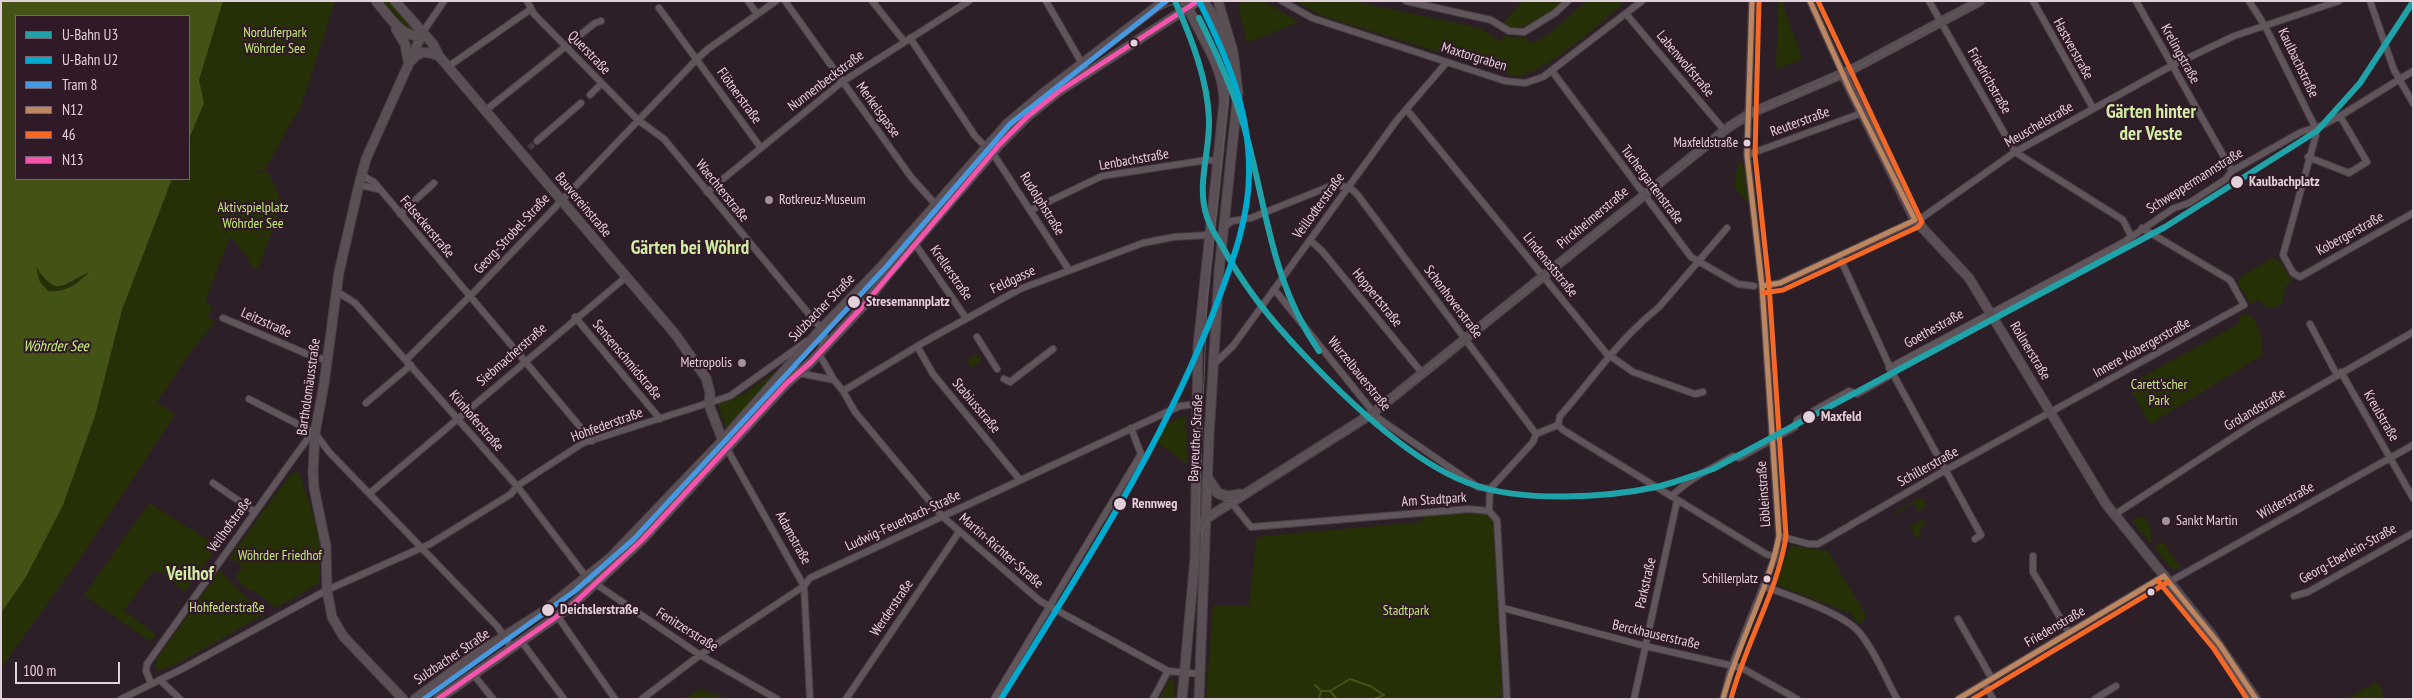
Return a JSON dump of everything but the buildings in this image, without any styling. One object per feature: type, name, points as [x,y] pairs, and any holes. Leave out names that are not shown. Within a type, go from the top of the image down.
[{"type":"main road","points":[[376,1],[408,35],[417,36],[422,32]]},
{"type":"main road","name":"Bauvereinstraße","points":[[395,1],[486,110],[525,151],[561,200],[700,367],[710,388],[709,402]]},
{"type":"main road","name":"Sulzbacher Straße","points":[[438,699],[558,617],[642,540],[725,444],[796,356],[820,329],[912,239],[1022,110],[1164,1]]},
{"type":"main road","name":"Sulzbacher Straße","points":[[415,699],[473,656],[505,638],[587,578],[636,533],[799,373],[821,356],[864,305],[936,205],[989,150],[1032,112],[1087,72],[1187,5],[1198,1]]},
{"type":"main road","points":[[1203,1],[1213,16],[1237,71]]},
{"type":"main road","name":"Bayreuther Straße","points":[[1199,699],[1213,365],[1223,228],[1237,99],[1237,71],[1231,40],[1218,1]]},
{"type":"main road","name":"Pirckheimerstraße","points":[[1195,532],[1206,519],[1231,502],[1373,413],[1466,340],[1724,130],[1747,115],[1843,74],[1980,1]]},
{"type":"main road","name":"Bayreuther Straße","points":[[1182,699],[1192,604],[1198,346],[1224,100],[1222,81],[1216,63],[1187,5]]},
{"type":"main road","points":[[385,12],[404,42],[409,63]]},
{"type":"main road","name":"Bartholomäusstraße","points":[[402,699],[340,633],[332,617],[327,590],[326,546],[313,480],[315,433],[336,291],[361,175],[422,32]]},
{"type":"main road","points":[[409,63],[417,54],[424,51],[440,56]]},
{"type":"main road","name":"Rollnerstraße","points":[[1843,74],[1915,220],[1966,274],[2114,515],[2220,645],[2256,699]]},
{"type":"main road","name":"Adamstraße","points":[[709,402],[725,444]]},
{"type":"main road","name":"Pirckheimerstraße","points":[[1207,477],[1215,491],[1221,495],[1245,493]]},
{"type":"main road","points":[[1195,510],[1199,517],[1206,519]]},
{"type":"street","points":[[422,32],[444,1]]},
{"type":"street","name":"Querstraße","points":[[527,1],[532,10],[565,46],[638,120]]},
{"type":"street","points":[[748,1],[757,14]]},
{"type":"street","name":"Georg-Strobel-Straße","points":[[366,403],[408,362],[469,295],[697,59],[708,49],[776,1]]},
{"type":"street","name":"Merkelsgasse","points":[[785,1],[911,177],[936,205]]},
{"type":"street","name":"Rudolphstraße","points":[[872,1],[907,40],[975,136],[989,150],[1031,210],[1069,270]]},
{"type":"street","name":"Nunnenbeckstraße","points":[[707,192],[842,82],[969,1]]},
{"type":"street","points":[[1046,1],[1087,72]]},
{"type":"street","name":"Maxtorgraben","points":[[1282,1],[1312,18],[1512,82],[1534,81],[1552,71],[1627,15],[1642,1]]},
{"type":"street","points":[[1406,1],[1485,18],[1509,31],[1524,32],[1555,13],[1568,1]]},
{"type":"street","points":[[1747,155],[1752,1]]},
{"type":"street","name":"Rollnerstraße","points":[[1810,1],[1843,74]]},
{"type":"street","name":"Friedrichstraße","points":[[1929,1],[2016,152],[2123,220],[2131,236]]},
{"type":"street","name":"Hastverstraße","points":[[2033,1],[2092,108]]},
{"type":"street","name":"Krelingstraße","points":[[2136,1],[2232,171]]},
{"type":"street","name":"Kaulbachstraße","points":[[2249,1],[2266,26],[2315,127]]},
{"type":"street","name":"Meuschelstraße","points":[[1762,286],[1780,283],[1915,220],[2016,152],[2092,108],[2171,66],[2234,36],[2339,1]]},
{"type":"street","points":[[2370,1],[2400,79],[2413,103]]},
{"type":"street","points":[[659,8],[697,59]]},
{"type":"street","points":[[449,66],[532,10]]},
{"type":"street","name":"Labenwolfstraße","points":[[1627,15],[1724,130]]},
{"type":"street","points":[[486,110],[594,23],[601,21]]},
{"type":"street","name":"Flötnerstraße","points":[[697,59],[761,148]]},
{"type":"street","name":"Veillodterstraße","points":[[1213,365],[1233,346],[1397,120],[1447,62]]},
{"type":"street","name":"Tuchergartenstraße","points":[[1552,71],[1691,257],[1738,284],[1754,286]]},
{"type":"street","name":"Schweppermannstraße","points":[[1990,313],[2116,247],[2142,228],[2226,179],[2232,171],[2301,132],[2340,116],[2413,71]]},
{"type":"street","points":[[590,95],[601,84]]},
{"type":"street","points":[[537,141],[581,103]]},
{"type":"street","name":"Lindenaststraße","points":[[1407,110],[1606,353],[1640,375],[1695,394],[1703,392]]},
{"type":"street","name":"Reuterstraße","points":[[1747,155],[1862,113]]},
{"type":"street","points":[[2315,127],[2316,135],[2308,157],[2349,173],[2367,162],[2340,116]]},
{"type":"street","name":"Waechterstraße","points":[[638,120],[664,139],[820,329]]},
{"type":"street","name":"Löbleinstraße","points":[[1723,699],[1732,665],[1775,557],[1779,536],[1762,286],[1747,155]]},
{"type":"street","name":"Kobergerstraße","points":[[2308,157],[2283,255],[2293,273],[2300,277],[2413,214]]},
{"type":"street","name":"Lenbachstraße","points":[[1031,210],[1102,176],[1207,160],[1218,161]]},
{"type":"street","name":"Felseckerstraße","points":[[361,175],[370,179],[592,441]]},
{"type":"street","points":[[400,214],[434,183]]},
{"type":"street","points":[[359,185],[378,189]]},
{"type":"street","points":[[1223,228],[1235,219],[1250,218],[1333,185],[1348,187]]},
{"type":"street","name":"Schonhoverstraße","points":[[1348,187],[1357,194],[1536,434]]},
{"type":"street","points":[[1558,425],[1560,416],[1611,355],[1641,322],[1648,318],[1727,228]]},
{"type":"street","name":"Innere Kobergerstraße","points":[[2051,413],[2244,305],[2230,280],[2142,228]]},
{"type":"street","name":"Feldgasse","points":[[843,391],[917,346],[1020,289],[1156,240],[1209,235]]},
{"type":"street","name":"Krellerstraße","points":[[912,239],[966,318]]},
{"type":"street","name":"Hoppertstraße","points":[[1310,240],[1322,251],[1423,374]]},
{"type":"street","points":[[1839,256],[1891,371],[1981,536],[1975,539]]},
{"type":"street","name":"Siebmacherstraße","points":[[370,493],[525,360],[626,277]]},
{"type":"street","name":"Wurzelbauerstraße","points":[[1274,289],[1373,413],[1384,424],[1478,487],[1490,489]]},
{"type":"street","name":"Künhoferstraße","points":[[336,291],[355,302],[458,418],[516,486],[587,578]]},
{"type":"street","name":"Goethestraße","points":[[1675,499],[1680,488],[1733,456],[1738,458],[1772,440],[1795,427],[1797,420],[1850,391],[1857,394],[1891,371],[1990,313]]},
{"type":"street","name":"Sensenschmidstraße","points":[[576,317],[660,419]]},
{"type":"street","name":"Leitzstraße","points":[[223,318],[314,357],[327,360]]},
{"type":"street","name":"Kreulstraße","points":[[2310,324],[2413,498]]},
{"type":"street","points":[[820,329],[825,337],[821,356]]},
{"type":"street","name":"Grolandstraße","points":[[2114,515],[2248,428],[2339,373],[2413,332]]},
{"type":"street","points":[[709,402],[734,393],[813,337]]},
{"type":"street","points":[[977,337],[996,369]]},
{"type":"street","name":"Stabiusstraße","points":[[917,346],[933,374],[1020,480]]},
{"type":"street","points":[[1004,379],[1010,382],[1053,349]]},
{"type":"street","points":[[796,356],[794,368],[799,373],[834,380]]},
{"type":"street","name":"Martin-Richter-Straße","points":[[821,356],[855,412],[942,516],[1040,601],[1168,671],[1200,674]]},
{"type":"street","points":[[249,399],[315,433],[325,448],[422,546],[497,626],[505,638]]},
{"type":"street","name":"Hohfederstraße","points":[[151,683],[160,680],[327,590],[430,544],[511,494],[516,486],[576,447],[709,402]]},
{"type":"street","name":"Ludwig-Feuerbach-Straße","points":[[642,699],[700,655],[804,586],[810,578],[1131,428],[1180,406],[1196,404]]},
{"type":"street","name":"Schillerstraße","points":[[1779,536],[1809,544],[1818,544],[1944,471],[2051,413]]},
{"type":"street","points":[[1507,699],[1497,520],[1489,511],[1490,489],[1533,442],[1536,434],[1558,425]]},
{"type":"street","points":[[1558,425],[1587,446],[1766,554],[1775,557]]},
{"type":"street","points":[[994,699],[1042,616],[1050,607],[1141,454],[1131,428]]},
{"type":"street","name":"Veilhofstraße","points":[[151,683],[146,670],[147,664],[309,437],[315,433]]},
{"type":"street","name":"Adamstraße","points":[[725,444],[804,586],[810,699]]},
{"type":"street","name":"Wilderstraße","points":[[2166,579],[2413,445]]},
{"type":"street","points":[[213,483],[255,512]]},
{"type":"street","name":"Parkstraße","points":[[1634,699],[1675,499]]},
{"type":"street","name":"Am Stadtpark","points":[[1231,502],[1251,527],[1469,509],[1489,511]]},
{"type":"street","name":"Georg-Eberlein-Straße","points":[[2294,596],[2308,592],[2413,532]]},
{"type":"street","name":"Werderstraße","points":[[846,699],[961,534]]},
{"type":"street","points":[[2033,556],[2033,572],[2069,633]]},
{"type":"street","name":"Fenitzerstraße","points":[[587,578],[700,655],[777,699]]},
{"type":"street","name":"Friedenstraße","points":[[1958,699],[2069,633],[2166,579]]},
{"type":"street","points":[[1763,586],[1837,616],[1859,632],[1898,699]]},
{"type":"street","name":"Berckhauserstraße","points":[[1503,608],[1645,646],[1742,668],[1797,699]]},
{"type":"street","points":[[558,617],[615,699]]},
{"type":"street","points":[[1958,618],[1992,679]]},
{"type":"street","name":"Sulzbacher Straße","points":[[505,638],[512,648]]},
{"type":"street","points":[[522,642],[564,699]]},
{"type":"street","points":[[1153,699],[1168,671]]},
{"type":"street","name":"Sulzbacher Straße","points":[[473,674],[493,699]]},
{"type":"street","points":[[160,680],[180,699]]},
{"type":"street","points":[[121,699],[151,683]]},
{"type":"street","points":[[1984,683],[1993,699]]},
{"type":"street","points":[[2095,699],[2116,686]]},
{"type":"green space","points":[[223,1],[335,1],[301,107],[266,169],[254,173],[268,172],[281,200],[277,219],[258,269],[252,268],[247,256],[230,237],[206,299],[212,309],[208,317],[216,321],[193,349],[157,402],[175,415],[79,560],[1,668],[1,613],[26,577],[63,505],[95,416],[122,310],[172,180],[190,180],[190,137],[204,103],[199,80]]},
{"type":"green space","points":[[381,1],[392,1],[412,27],[408,33]]},
{"type":"green space","points":[[1240,1],[1263,1],[1299,22],[1247,43],[1239,11]]},
{"type":"green space","points":[[1295,1],[1353,1],[1480,28],[1501,41],[1504,36],[1527,38],[1531,44],[1550,33],[1587,1],[1626,1],[1588,34],[1561,54],[1548,63],[1518,77],[1320,15]]},
{"type":"green space","points":[[1523,1],[1565,1],[1535,24],[1510,29],[1503,23]]},
{"type":"green space","points":[[1778,1],[1782,1],[1802,59],[1776,70]]},
{"type":"green space","points":[[1738,161],[1741,161],[1745,172],[1748,204],[1734,187]]},
{"type":"green space","points":[[2272,258],[2280,261],[2290,278],[2291,283],[2285,287],[2283,302],[2276,307],[2268,308],[2258,300],[2250,304],[2238,283],[2240,277]]},
{"type":"green space","points":[[36,267],[52,285],[71,283],[89,271],[71,287],[60,291],[48,291],[40,282]]},
{"type":"green space","name":"Carett'scher Park","points":[[2246,313],[2255,321],[2261,337],[2263,355],[2150,424],[2128,385],[2238,324],[2240,316]]},
{"type":"green space","points":[[976,354],[982,360],[972,368],[967,361]]},
{"type":"green space","points":[[777,370],[726,429],[718,404],[744,394]]},
{"type":"green space","points":[[1183,416],[1186,417],[1187,464],[1157,442],[1159,438],[1157,429]]},
{"type":"green space","name":"Wöhrder Friedhof","points":[[299,472],[320,536],[320,583],[276,608],[252,589],[250,591],[239,583],[240,581],[235,576],[243,568],[230,557],[290,475]]},
{"type":"green space","points":[[1921,497],[1927,506],[1918,511],[1914,503],[1895,514],[1894,512]]},
{"type":"green space","points":[[149,503],[218,546],[185,592],[160,571],[158,574],[153,571],[124,611],[156,634],[151,642],[84,595]]},
{"type":"green space","name":"Stadtpark","points":[[1465,512],[1487,515],[1493,520],[1502,699],[1206,699],[1213,605],[1249,605],[1256,539],[1263,536],[1423,522],[1422,517]]},
{"type":"green space","points":[[2137,517],[2145,518],[2151,528],[2152,545],[2132,521]]},
{"type":"green space","points":[[1923,519],[1926,524],[1919,528],[1922,534],[1916,538],[1910,526]]},
{"type":"green space","points":[[2160,542],[2164,543],[2180,567],[2173,571],[2154,547]]},
{"type":"green space","name":"Schillerplatz","points":[[1791,545],[1828,551],[1867,617],[1859,624],[1853,620],[1854,615],[1774,584]]},
{"type":"green space","name":"Hohfederstraße","points":[[220,570],[263,615],[178,663],[158,671],[155,667],[156,660]]},
{"type":"green space","points":[[1174,679],[1175,699],[1159,699],[1169,681]]},
{"type":"green space","points":[[2378,682],[2385,699],[2345,699]]},
{"type":"green space","points":[[701,688],[707,691],[727,699],[684,699]]},
{"type":"water","name":"Wöhrder See","points":[[1,1],[223,1],[199,80],[204,103],[190,137],[190,15],[15,15],[15,180],[172,180],[122,310],[95,416],[63,505],[26,577],[1,613]],"holes":[[[36,267],[49,283],[60,286],[89,272],[71,287],[60,291],[48,291],[40,282]]]},
{"type":"waterway","points":[[1321,691],[1330,691],[1350,679],[1370,686],[1384,695],[1374,699]]},
{"type":"waterway","points":[[1315,685],[1321,691]]},
{"type":"waterway","points":[[1319,699],[1321,691]]},
{"type":"waterway","points":[[1330,691],[1337,699]]},
{"type":"tunnel","points":[[529,148],[537,141]]},
{"type":"tram line","name":"8","points":[[424,699],[575,591],[634,539],[887,266],[1010,124],[1166,1]]},
{"type":"tram line","points":[[1201,540],[1203,529],[1211,517],[1370,417],[1721,132],[1750,115],[1843,75],[1978,1]]},
{"type":"tram line","points":[[1160,10],[1170,5],[1180,4],[1187,6],[1196,13],[1220,56],[1229,92],[1207,302],[1198,534]]},
{"type":"tram line","points":[[1203,479],[1207,489],[1215,497],[1225,501],[1236,500]]},
{"type":"metro line","name":"U3","points":[[1175,1],[1198,59],[1206,90],[1209,132],[1203,193],[1207,217],[1211,228],[1259,303],[1293,343],[1341,392],[1384,430],[1429,463],[1452,476],[1474,485],[1516,494],[1540,496],[1589,496],[1636,491],[1656,487],[1713,469],[2165,227],[2317,131],[2360,83],[2413,2]]},
{"type":"metro line","name":"U2","points":[[1001,699],[1119,506],[1172,407],[1196,356],[1223,287],[1244,221],[1249,186],[1248,146],[1245,125],[1227,62],[1199,1]]},
{"type":"metro line","name":"U3","points":[[1199,18],[1239,109],[1274,250],[1291,301],[1319,351]]},
{"type":"transit line","name":"N13","points":[[438,699],[569,608],[642,540],[787,383],[811,362],[864,305],[999,145],[1028,116],[1058,92],[1198,1]]},
{"type":"transit line","name":"N12","points":[[1723,699],[1729,678],[1768,577],[1779,536],[1762,286],[1747,155],[1752,1]]},
{"type":"transit line","name":"46","points":[[1731,699],[1744,658],[1776,577],[1786,536],[1769,285],[1755,155],[1759,1]]},
{"type":"transit line","name":"N12","points":[[1762,286],[1780,283],[1915,220],[1850,90],[1810,1]]},
{"type":"transit line","name":"46","points":[[1763,293],[1783,290],[1918,227],[1922,222],[1818,1]]},
{"type":"transit line","name":"N12","points":[[2164,576],[2220,645],[2256,699]]},
{"type":"transit line","name":"N12","points":[[1958,699],[2164,576]]},
{"type":"transit line","name":"46","points":[[2158,581],[2214,649],[2247,699]]},
{"type":"transit line","name":"46","points":[[1973,699],[2168,582]]},
{"type":"place","name":"Maxfeldstraße","points":[[1747,143]]},
{"type":"place","name":"Kaulbachplatz","points":[[2237,182]]},
{"type":"place","name":"Rotkreuz-Museum","points":[[769,200]]},
{"type":"place","name":"Stresemannplatz","points":[[854,302]]},
{"type":"place","name":"Metropolis","points":[[742,363]]},
{"type":"place","name":"Maxfeld","points":[[1809,417]]},
{"type":"place","name":"Rennweg","points":[[1120,504]]},
{"type":"place","name":"Sankt Martin","points":[[2166,521]]},
{"type":"place","name":"Schillerplatz","points":[[1767,579]]},
{"type":"place","name":"Deichslerstraße","points":[[548,610]]},
{"type":"district","name":"Gärten hinter der Veste","points":[[2151,124]]},
{"type":"district","name":"Gärten bei Wöhrd","points":[[690,249]]},
{"type":"district","name":"Veilhof","points":[[190,575]]},
{"type":"park label","name":"Norduferpark Wöhrder See","points":[[275,42]]},
{"type":"park label","name":"Aktivspielplatz Wöhrder See","points":[[253,216]]}]
